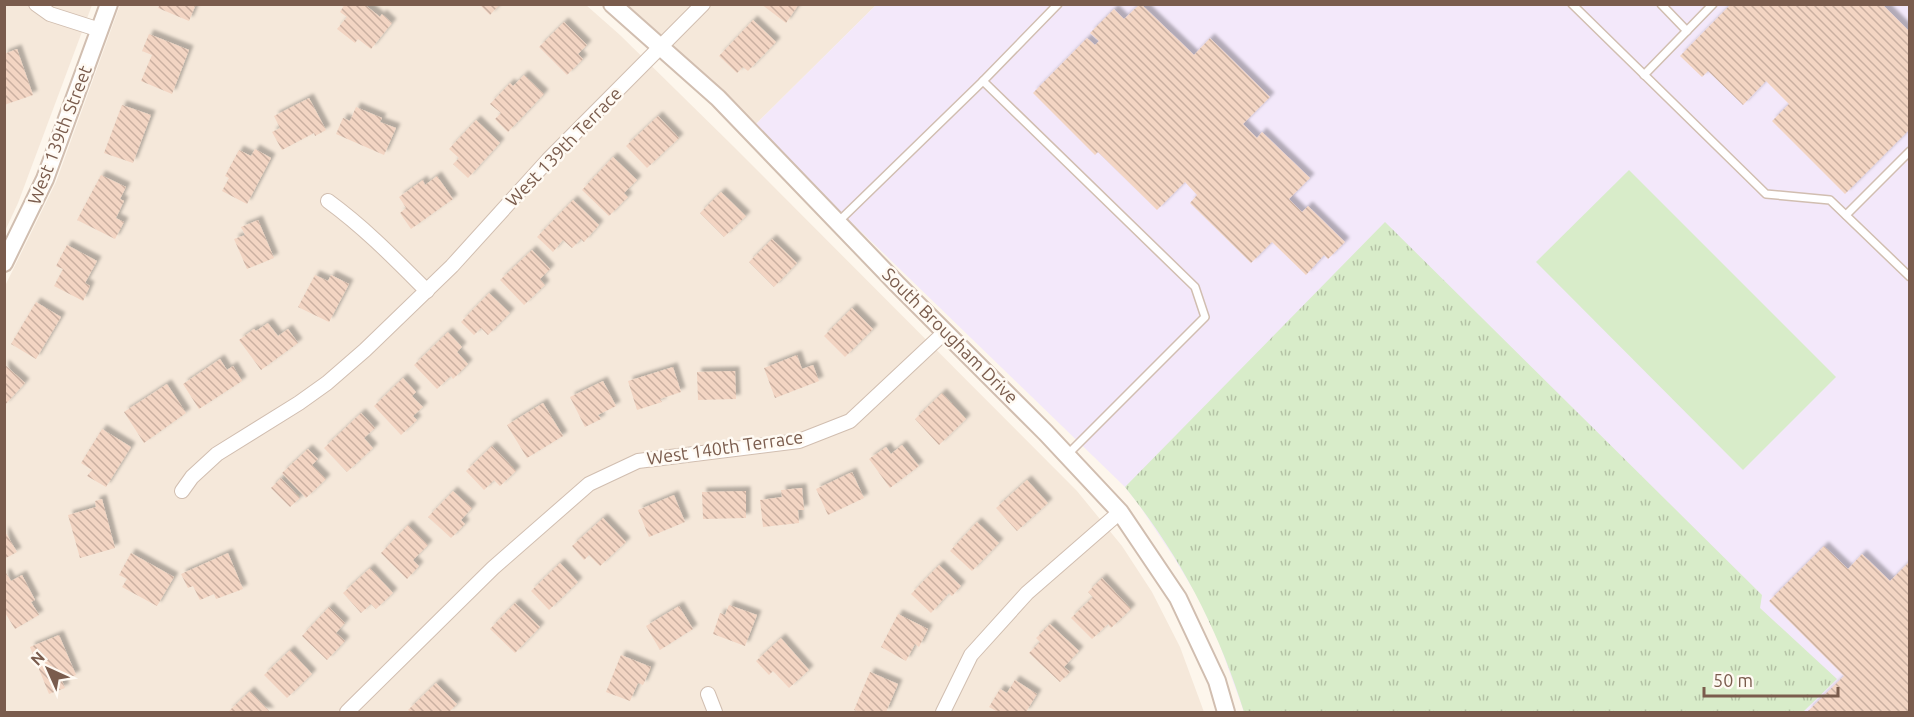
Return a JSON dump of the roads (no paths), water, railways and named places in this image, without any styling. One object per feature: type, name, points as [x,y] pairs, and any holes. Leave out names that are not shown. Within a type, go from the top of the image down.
[{"type":"street","points":[[36,4],[50,14],[100,30]]},
{"type":"street","name":"West 139th Street","points":[[4,262],[45,179],[109,4]]},
{"type":"street","name":"South Brougham Drive","points":[[612,4],[718,98],[1120,512],[1178,598],[1217,681],[1226,712]]},
{"type":"street","name":"West 139th Terrace","points":[[182,491],[192,477],[217,454],[327,383],[427,291],[548,160],[702,4]]},
{"type":"street","points":[[328,201],[369,234],[427,291]]},
{"type":"street","name":"West 140th Terrace","points":[[347,712],[494,568],[589,484],[638,461],[799,441],[850,421],[945,332]]},
{"type":"street","points":[[943,712],[971,655],[1027,593],[1120,512]]},
{"type":"street","points":[[708,694],[715,712]]},
{"type":"lane","points":[[838,222],[983,81],[1058,4]]},
{"type":"lane","points":[[1572,4],[1766,194],[1830,200],[1910,277]]},
{"type":"lane","points":[[1660,4],[1687,31]]},
{"type":"lane","points":[[1644,75],[1713,4]]},
{"type":"lane","points":[[983,81],[1195,287],[1205,317],[1066,455]]},
{"type":"lane","points":[[1846,216],[1910,151]]}]
